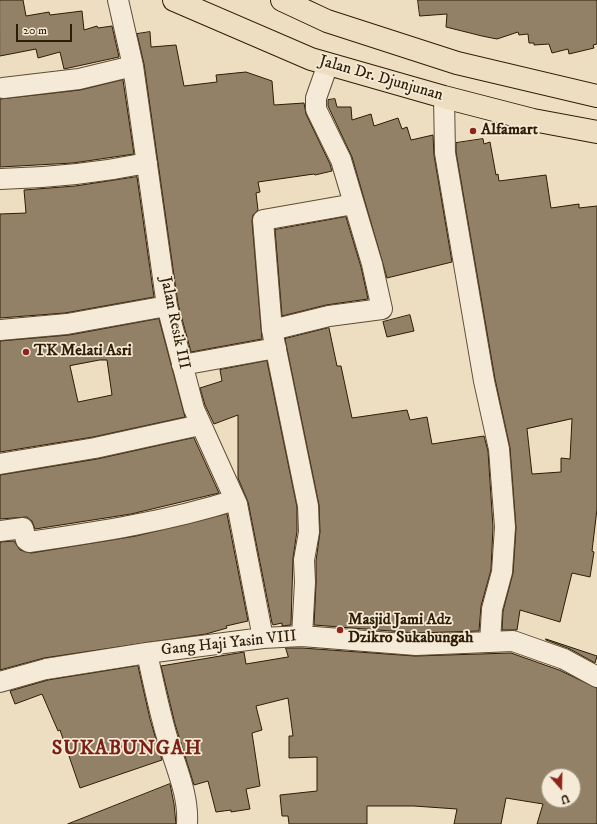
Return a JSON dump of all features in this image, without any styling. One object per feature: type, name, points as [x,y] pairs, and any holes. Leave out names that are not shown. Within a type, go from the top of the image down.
[{"type":"highway","name":"Jalan Dr. Djunjunan","points":[[174,0],[311,59],[444,97],[533,120],[597,132]]},
{"type":"highway","points":[[282,0],[327,21],[457,63],[597,96]]},
{"type":"street","name":"Jalan Resik III","points":[[118,0],[133,66],[148,163],[167,306],[194,409],[235,500],[263,638]]},
{"type":"street","points":[[182,365],[274,339],[329,316],[382,309],[372,264],[341,160],[316,109],[316,98],[328,64]]},
{"type":"street","points":[[3,88],[79,79],[133,66]]},
{"type":"street","points":[[444,97],[445,153],[484,381],[499,449],[505,528],[502,572],[492,609],[490,642]]},
{"type":"street","points":[[0,179],[51,178],[109,171],[148,163]]},
{"type":"street","points":[[302,636],[305,582],[304,560],[310,532],[308,506],[274,339],[263,220],[354,204]]},
{"type":"street","points":[[0,330],[67,324],[167,306]]},
{"type":"street","points":[[0,464],[81,451],[200,425]]},
{"type":"street","points":[[0,531],[23,528],[26,540],[29,542],[95,532],[202,510],[235,500]]},
{"type":"street","name":"Gang Haji Yasin VIII","points":[[0,682],[46,669],[147,653],[263,638],[302,636],[340,641],[416,645],[513,641],[564,659],[597,677]]},
{"type":"street","points":[[147,653],[166,737],[180,777],[188,812],[187,824]]},
{"type":"building","points":[[0,0],[23,0],[26,16],[49,12],[50,15],[82,11],[84,30],[97,26],[98,28],[112,26],[119,57],[64,69],[60,52],[38,58],[36,49],[0,56]]},
{"type":"building","points":[[418,0],[597,0],[597,44],[593,45],[594,48],[569,54],[568,49],[552,53],[549,44],[534,45],[534,43],[529,43],[528,34],[519,35],[518,32],[497,39],[482,36],[446,27],[447,14],[420,16]]},
{"type":"building","points":[[150,32],[151,47],[176,45],[184,86],[217,82],[216,75],[246,72],[272,81],[274,105],[304,103],[306,114],[330,164],[332,171],[315,175],[258,182],[260,192],[256,193],[258,210],[253,215],[252,221],[262,339],[191,352],[178,304],[144,64],[137,34]]},
{"type":"building","points":[[123,80],[134,154],[73,163],[0,167],[0,99],[80,90]]},
{"type":"building","points":[[335,99],[337,107],[351,107],[352,120],[371,114],[374,126],[398,118],[402,129],[407,127],[411,140],[433,135],[434,155],[452,262],[387,278],[352,157],[328,106],[328,100]]},
{"type":"building","points":[[483,139],[484,144],[490,142],[496,175],[498,174],[499,181],[546,175],[551,208],[579,204],[579,208],[597,206],[597,509],[592,551],[594,552],[590,577],[572,573],[560,622],[520,610],[517,630],[502,630],[503,611],[513,573],[516,528],[510,448],[495,379],[456,152],[456,143]],"holes":[[[572,419],[570,459],[561,458],[561,472],[532,474],[527,429]]]},
{"type":"building","points":[[137,177],[154,297],[65,313],[0,318],[0,214],[26,213],[24,190],[75,186]]},
{"type":"building","points":[[346,217],[361,267],[368,299],[326,305],[282,316],[275,230]]},
{"type":"building","points":[[410,315],[414,331],[387,337],[383,322]]},
{"type":"building","points":[[159,319],[185,417],[93,437],[0,452],[0,341],[69,335]],"holes":[[[107,360],[112,395],[78,402],[70,366]]]},
{"type":"building","points":[[329,328],[337,366],[341,366],[352,418],[407,410],[410,420],[427,417],[432,444],[484,436],[488,451],[493,527],[491,570],[481,606],[479,631],[416,633],[314,625],[316,561],[320,532],[319,505],[285,339]]},
{"type":"building","points":[[267,361],[297,507],[297,531],[293,558],[291,625],[282,626],[282,623],[273,625],[272,623],[248,502],[238,478],[238,415],[214,424],[205,405],[200,388],[222,381],[220,370]]},
{"type":"building","points":[[194,438],[219,493],[131,514],[35,529],[32,521],[27,517],[0,519],[0,475],[97,459]]},
{"type":"building","points":[[227,514],[248,621],[226,626],[227,628],[206,634],[44,658],[0,670],[0,542],[14,541],[20,550],[31,553],[136,536]]},
{"type":"building","points":[[546,639],[597,656],[595,663],[570,649]]},
{"type":"building","points":[[286,648],[302,648],[415,656],[511,653],[559,670],[597,688],[597,824],[537,824],[542,808],[581,808],[581,768],[541,768],[541,804],[506,798],[501,824],[454,824],[457,809],[414,806],[367,806],[367,824],[289,824],[288,816],[282,816],[280,795],[317,791],[317,757],[289,758],[289,736],[293,736],[288,698],[256,706],[262,730],[252,733],[260,786],[246,789],[250,809],[231,812],[231,810],[216,812],[208,781],[194,785],[175,724],[161,666],[244,652],[246,664],[288,657]]},
{"type":"building","points":[[138,666],[150,719],[162,760],[80,788],[60,730],[58,731],[42,694],[15,704],[10,691],[48,680]]},
{"type":"building","points":[[170,784],[176,824],[68,824]]},
{"type":"place","name":"Alfamart","points":[[473,131]]},
{"type":"place","name":"TK Melati Asri","points":[[26,352]]},
{"type":"place","name":"Masjid Jami Adz Dzikro Sukabungah","points":[[340,630]]},
{"type":"district","name":"SUKABUNGAH","points":[[127,750]]}]
